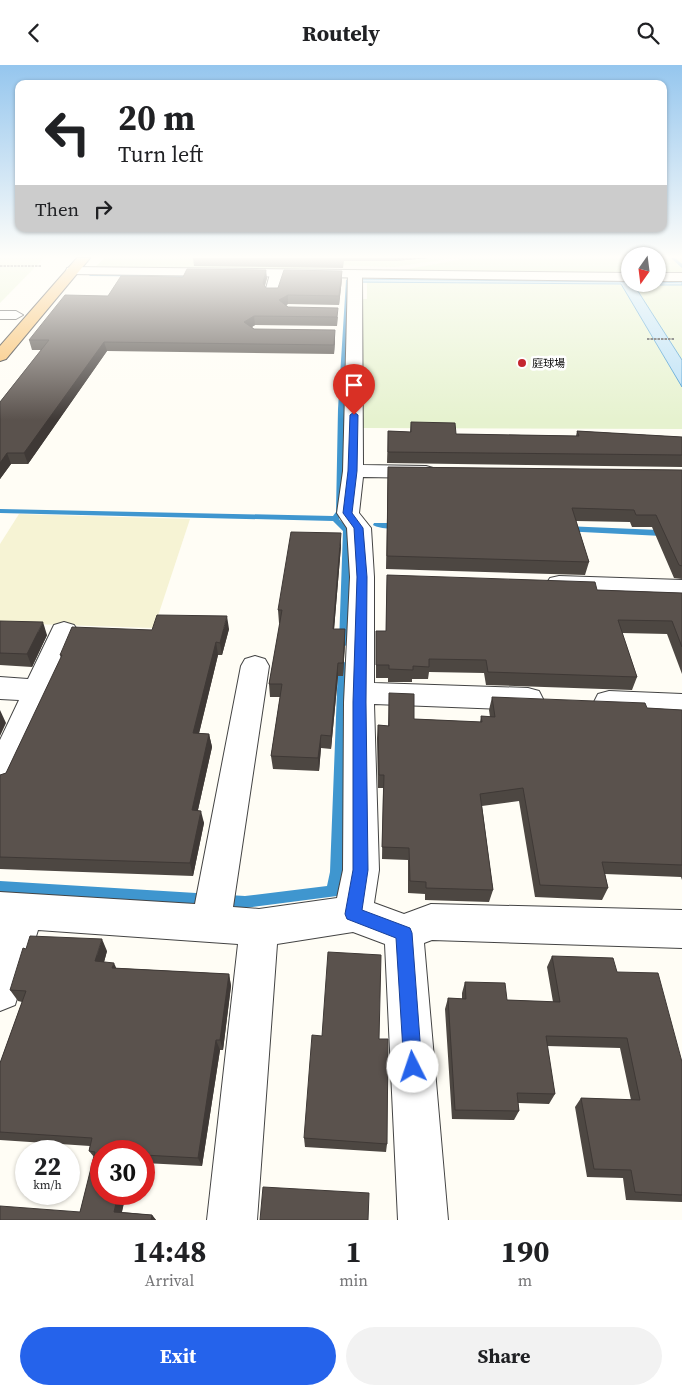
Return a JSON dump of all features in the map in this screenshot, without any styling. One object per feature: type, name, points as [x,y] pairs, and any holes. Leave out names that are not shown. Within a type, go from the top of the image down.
[{"type":"highway","points":[[16,315],[19,312]]},
{"type":"highway","points":[[0,356],[37,312]]},
{"type":"street","points":[[351,312],[352,471],[348,513],[359,528],[372,578],[360,693],[361,870],[353,914]]},
{"type":"street","points":[[3,321],[16,315]]},
{"type":"street","points":[[352,471],[442,472]]},
{"type":"street","points":[[536,583],[682,588]]},
{"type":"street","points":[[0,775],[64,631]]},
{"type":"street","points":[[211,923],[255,666]]},
{"type":"street","points":[[0,688],[38,690]]},
{"type":"street","points":[[360,693],[555,701]]},
{"type":"street","points":[[584,701],[682,705]]},
{"type":"street","points":[[0,990],[12,912],[211,923],[259,928],[353,914],[404,933],[431,922],[682,929]]},
{"type":"street","points":[[232,1220],[259,928]]},
{"type":"street","points":[[404,933],[423,1220]]},
{"type":"path","points":[[647,339],[674,339]]},
{"type":"shaded area","points":[[19,514],[190,519],[154,628],[0,623],[0,544]]},
{"type":"green space","name":"庭球場","points":[[360,312],[682,312],[682,429],[363,428]]},
{"type":"water","points":[[638,312],[651,312],[682,360],[682,387]]},
{"type":"building","points":[[51,312],[338,312],[337,317],[254,316],[244,322],[254,329],[335,330],[334,345],[104,342],[24,453],[7,453],[0,463],[0,402],[49,340],[29,340]]},
{"type":"building","points":[[411,422],[455,423],[456,434],[579,436],[577,431],[682,437],[682,455],[388,452],[388,431],[411,432]]},
{"type":"building","points":[[388,467],[682,470],[682,566],[679,565],[656,515],[636,515],[634,510],[572,508],[589,562],[387,556]]},
{"type":"building","points":[[291,532],[341,533],[333,629],[345,629],[343,663],[338,663],[331,736],[321,735],[318,758],[271,756],[282,684],[269,684],[282,610],[278,610]]},
{"type":"building","points":[[387,575],[595,582],[597,590],[682,593],[682,647],[672,621],[618,620],[637,677],[488,672],[486,660],[429,659],[429,667],[413,666],[413,670],[389,669],[389,665],[376,665],[376,631],[386,631]]},
{"type":"building","points":[[157,615],[227,616],[220,643],[216,642],[193,733],[209,734],[192,810],[201,811],[190,863],[0,857],[0,775],[6,773],[62,655],[60,655],[72,627],[152,630]]},
{"type":"building","points":[[0,621],[43,622],[27,654],[0,653]]},
{"type":"building","points":[[389,693],[414,694],[414,719],[482,722],[481,716],[495,717],[492,697],[645,703],[647,708],[682,710],[682,865],[602,862],[608,888],[540,885],[523,788],[480,794],[493,890],[426,888],[426,882],[410,881],[409,848],[382,847],[384,775],[379,775],[378,725],[389,726]]},
{"type":"building","points":[[30,936],[102,939],[95,961],[114,963],[112,968],[229,974],[220,1040],[216,1040],[198,1158],[155,1156],[155,1140],[92,1140],[92,1138],[0,1132],[0,1063],[26,991],[10,990],[23,948],[26,949]]},
{"type":"building","points":[[328,952],[381,955],[379,1039],[388,1039],[387,1144],[304,1138],[312,1035],[322,1036]]},
{"type":"building","points":[[552,956],[613,958],[617,972],[658,973],[682,1062],[682,1195],[635,1192],[631,1170],[594,1169],[581,1098],[640,1100],[627,1038],[546,1036],[555,1094],[517,1093],[519,1111],[455,1110],[448,998],[466,999],[465,982],[505,983],[507,1000],[560,1002]]},
{"type":"building","points":[[90,1172],[90,1205],[116,1205],[114,1212],[152,1215],[151,1220],[0,1220],[0,1206],[80,1212]]},
{"type":"building","points":[[263,1187],[369,1193],[368,1220],[260,1220]]},
{"type":"waterway","points":[[335,519],[340,512],[341,409],[346,312]]},
{"type":"waterway","points":[[0,511],[335,519]]},
{"type":"waterway","points":[[335,519],[347,530],[344,643]]},
{"type":"waterway","points":[[377,525],[398,526]]},
{"type":"waterway","points":[[565,529],[682,534]]},
{"type":"waterway","points":[[0,887],[245,902],[332,892],[337,872],[343,665]]},
{"type":"place","name":"庭球場","points":[[522,363]]},
{"type":"route","points":[[354,415],[348,513],[359,528],[362,577],[359,702],[361,870],[353,914],[404,933],[413,1067]]}]
